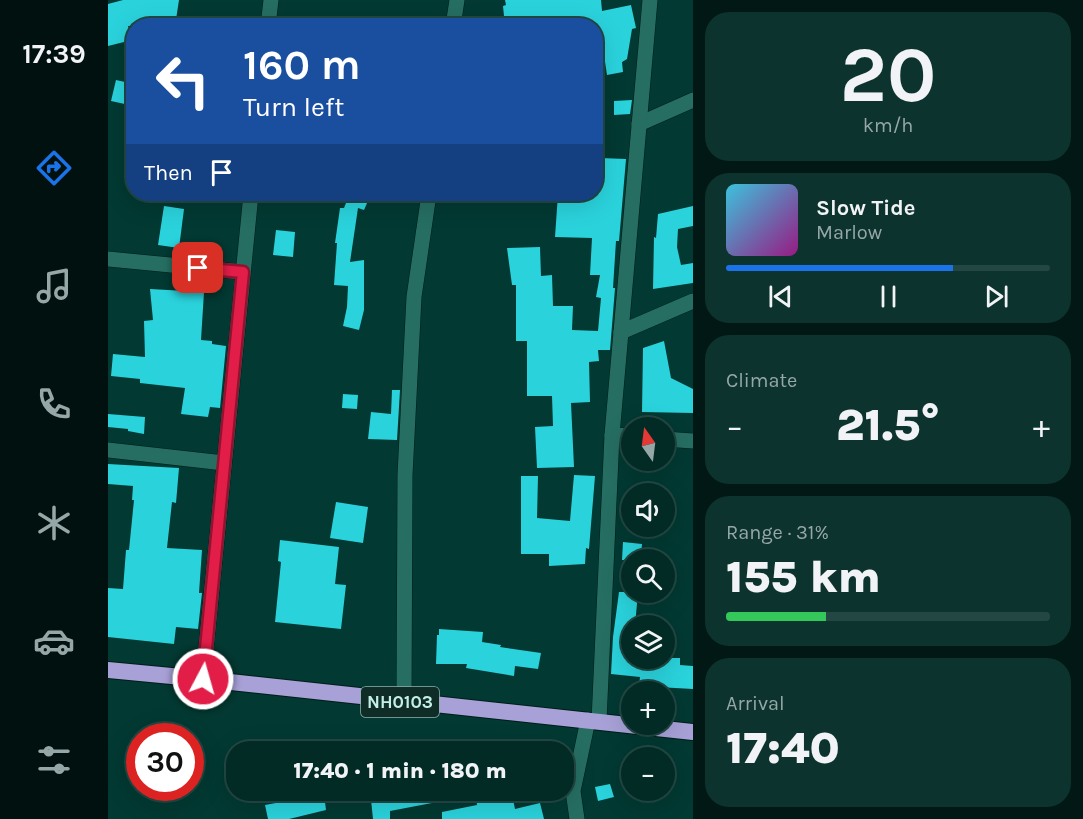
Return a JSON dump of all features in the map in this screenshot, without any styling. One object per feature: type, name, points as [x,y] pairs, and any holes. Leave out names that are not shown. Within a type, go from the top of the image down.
[{"type":"highway","name":"NH0103","points":[[108,670],[693,732]]},
{"type":"street","points":[[269,18],[270,0]]},
{"type":"street","points":[[454,18],[457,0]]},
{"type":"street","points":[[577,819],[573,791],[593,720],[612,435],[650,0]]},
{"type":"street","points":[[639,124],[693,100]]},
{"type":"street","points":[[203,679],[250,201]]},
{"type":"street","points":[[404,702],[405,475],[414,297],[428,201]]},
{"type":"street","points":[[108,259],[243,272]]},
{"type":"street","points":[[621,332],[693,301]]},
{"type":"street","points":[[612,435],[621,435]]},
{"type":"street","points":[[675,440],[693,441]]},
{"type":"street","points":[[108,450],[224,463]]},
{"type":"building","points":[[123,0],[179,0],[176,18],[126,18],[126,42],[108,46],[108,4]]},
{"type":"building","points":[[505,0],[601,0],[602,11],[631,5],[636,28],[632,29],[627,59],[622,62],[623,72],[607,75],[603,55],[603,18],[504,18],[503,6],[506,5]]},
{"type":"building","points":[[116,80],[126,82],[126,104],[111,101]]},
{"type":"building","points":[[632,100],[630,114],[614,115],[614,101]]},
{"type":"building","points":[[603,158],[626,159],[619,241],[616,241],[610,350],[598,350],[599,361],[589,362],[590,402],[571,403],[574,467],[537,468],[535,427],[553,426],[552,396],[527,396],[527,341],[516,341],[516,285],[512,285],[507,248],[540,247],[541,276],[552,275],[553,306],[573,306],[572,330],[598,331],[601,298],[596,297],[600,275],[590,275],[592,238],[555,237],[558,201],[603,201]]},
{"type":"building","points":[[341,201],[368,201],[364,210],[358,208],[350,262],[364,260],[364,310],[359,330],[343,326],[348,286],[334,285],[337,243],[335,243],[340,208],[344,208],[346,203]]},
{"type":"building","points":[[164,206],[184,209],[179,248],[158,245]]},
{"type":"building","points":[[693,206],[693,226],[678,229],[677,247],[681,265],[693,263],[693,283],[653,289],[654,237],[656,238],[658,214]]},
{"type":"building","points":[[276,230],[295,232],[293,257],[273,255]]},
{"type":"building","points":[[150,289],[204,292],[201,340],[226,346],[220,408],[210,407],[208,417],[181,414],[185,388],[140,383],[140,379],[111,376],[113,354],[145,357],[144,321],[153,320]]},
{"type":"building","points":[[664,341],[671,378],[693,389],[693,413],[642,412],[643,348]]},
{"type":"building","points":[[392,390],[400,390],[397,440],[368,439],[371,412],[391,414]]},
{"type":"building","points":[[343,394],[358,395],[357,409],[342,408]]},
{"type":"building","points":[[108,414],[145,417],[144,434],[128,431],[128,429],[108,427]]},
{"type":"building","points":[[108,464],[179,468],[176,503],[172,502],[167,548],[202,550],[199,593],[202,593],[198,629],[176,627],[174,644],[108,637],[108,588],[123,589],[126,550],[129,550],[134,500],[132,500],[133,486],[108,484]]},
{"type":"building","points":[[574,475],[595,476],[589,549],[586,548],[585,564],[549,566],[549,554],[521,554],[521,476],[538,476],[537,518],[570,521]]},
{"type":"building","points":[[336,502],[368,507],[363,543],[330,538]]},
{"type":"building","points":[[280,540],[339,547],[335,584],[346,585],[341,629],[275,622],[281,562],[278,561]]},
{"type":"building","points":[[623,542],[642,544],[642,549],[623,549]]},
{"type":"building","points":[[619,592],[621,592],[621,603],[637,603],[636,615],[621,615],[621,669],[675,669],[675,658],[680,658],[680,665],[693,666],[693,689],[675,688],[675,681],[640,681],[640,677],[611,674]]},
{"type":"building","points":[[439,629],[483,632],[482,642],[541,653],[538,669],[515,666],[514,676],[466,668],[467,664],[436,664]]},
{"type":"building","points":[[610,784],[614,797],[598,801],[595,787]]},
{"type":"building","points":[[286,801],[325,801],[326,810],[289,819],[268,819],[265,805]]},
{"type":"building","points":[[371,801],[432,801],[432,803],[390,811],[390,819],[373,819]]},
{"type":"building","points":[[477,801],[513,801],[515,809],[540,803],[544,819],[442,819],[442,812],[477,805]]},
{"type":"route","points":[[198,268],[243,272],[203,679]]}]
